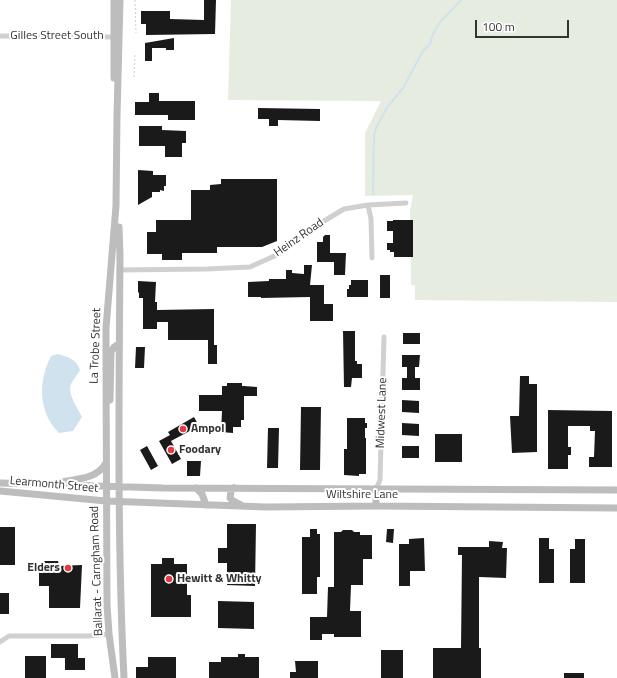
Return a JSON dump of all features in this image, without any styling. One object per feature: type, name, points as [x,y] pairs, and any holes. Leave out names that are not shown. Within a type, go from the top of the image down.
[{"type":"main road","name":"La Trobe Street","points":[[107,487],[107,318],[116,206],[117,116],[114,0]]},
{"type":"main road","name":"La Trobe Street","points":[[116,37],[120,0]]},
{"type":"main road","name":"La Trobe Street","points":[[116,206],[120,270],[119,487]]},
{"type":"main road","points":[[107,318],[112,303],[116,272],[120,270]]},
{"type":"main road","points":[[106,416],[111,386],[111,352],[114,346],[119,344]]},
{"type":"main road","points":[[111,386],[119,384]]},
{"type":"main road","points":[[48,484],[95,475],[102,470],[106,463]]},
{"type":"main road","name":"Learmonth Street","points":[[0,483],[107,487]]},
{"type":"main road","name":"Wiltshire Lane","points":[[107,487],[617,490]]},
{"type":"main road","name":"Ballarat - Carngham Road","points":[[107,487],[106,567],[109,634],[115,678]]},
{"type":"main road","name":"Ballarat - Carngham Road","points":[[119,487],[121,633],[124,678]]},
{"type":"main road","points":[[196,488],[202,494],[206,505]]},
{"type":"main road","points":[[234,488],[230,493],[231,499],[245,506]]},
{"type":"main road","points":[[376,489],[376,506]]},
{"type":"main road","name":"Learmonth Street","points":[[0,491],[106,501]]},
{"type":"main road","name":"Wiltshire Lane","points":[[106,501],[245,506],[617,508]]},
{"type":"main road","points":[[109,634],[121,633]]},
{"type":"street","name":"Gilles Street South","points":[[0,36],[116,37]]},
{"type":"street","name":"Heinz Road","points":[[120,270],[207,270],[250,267],[281,253],[319,224],[344,209],[368,204],[406,203]]},
{"type":"street","points":[[368,204],[371,219],[372,258]]},
{"type":"street","name":"Midwest Lane","points":[[376,489],[380,480],[384,337]]},
{"type":"street","points":[[0,642],[9,636],[89,636],[109,634]]},
{"type":"path","points":[[135,0],[136,33]]},
{"type":"path","points":[[134,77],[135,53]]},
{"type":"shaded area","points":[[231,0],[617,0],[617,302],[415,300],[415,285],[411,285],[410,211],[413,195],[365,196],[365,133],[381,101],[228,100]]},
{"type":"water","points":[[57,354],[72,359],[80,370],[71,384],[70,392],[82,417],[73,431],[59,433],[47,416],[42,396],[42,386],[47,366],[51,356]]},
{"type":"building","points":[[204,0],[216,0],[215,34],[146,35],[146,24],[141,24],[141,11],[170,11],[170,19],[204,20]]},
{"type":"building","points":[[174,38],[174,50],[166,50],[166,48],[152,48],[152,61],[145,61],[145,43]]},
{"type":"building","points":[[149,93],[159,93],[159,101],[195,101],[195,120],[168,120],[168,115],[135,115],[135,102],[149,102]]},
{"type":"building","points":[[258,108],[320,109],[320,121],[278,120],[278,126],[269,126],[269,119],[258,119]]},
{"type":"building","points":[[139,126],[162,126],[162,130],[186,131],[186,143],[182,143],[182,157],[165,157],[165,146],[139,146]]},
{"type":"building","points":[[138,170],[153,171],[153,175],[166,175],[166,186],[164,186],[164,191],[160,190],[160,192],[152,192],[152,197],[138,205]]},
{"type":"building","points":[[221,179],[277,179],[277,241],[262,247],[217,247],[217,253],[182,253],[182,260],[162,260],[162,254],[147,254],[147,232],[156,232],[156,220],[191,220],[191,190],[210,190],[210,185],[221,184]]},
{"type":"building","points":[[413,220],[413,257],[394,257],[394,252],[387,250],[387,243],[393,243],[393,231],[387,231],[387,221]]},
{"type":"building","points":[[325,235],[330,235],[330,253],[346,253],[345,275],[334,275],[334,262],[317,262],[317,242],[323,242],[323,237]]},
{"type":"building","points":[[304,265],[312,265],[310,285],[324,285],[324,304],[333,304],[333,321],[310,321],[310,297],[248,297],[248,282],[269,281],[269,279],[286,279],[286,270],[292,270],[292,273],[304,274]]},
{"type":"building","points":[[380,275],[390,275],[390,298],[380,298]]},
{"type":"building","points":[[351,280],[368,280],[368,297],[347,297],[347,289],[349,289],[349,285],[351,285]]},
{"type":"building","points":[[138,281],[156,282],[155,302],[157,302],[157,310],[214,309],[214,345],[217,345],[217,364],[208,364],[208,340],[168,340],[168,322],[157,322],[157,329],[143,329],[143,298],[139,298]]},
{"type":"building","points":[[343,331],[355,331],[355,361],[357,361],[357,364],[362,364],[362,378],[352,378],[351,387],[344,387]]},
{"type":"building","points":[[403,333],[420,333],[420,344],[403,344]]},
{"type":"building","points":[[136,347],[145,347],[144,368],[135,368]]},
{"type":"building","points":[[402,355],[420,355],[419,367],[415,367],[415,378],[420,378],[420,390],[402,390],[402,378],[407,378],[407,367],[402,367]]},
{"type":"building","points":[[520,376],[529,376],[529,384],[537,384],[537,452],[512,453],[510,416],[519,416]]},
{"type":"building","points":[[227,383],[242,383],[242,386],[257,387],[257,396],[244,396],[244,420],[241,420],[241,427],[233,427],[233,433],[221,432],[222,411],[199,411],[199,395],[222,395],[222,386],[227,386]]},
{"type":"building","points":[[402,400],[419,401],[419,413],[402,412]]},
{"type":"building","points":[[301,407],[321,407],[320,470],[300,470]]},
{"type":"building","points":[[548,410],[612,411],[612,467],[589,467],[589,457],[594,457],[595,431],[590,431],[590,426],[568,426],[568,447],[571,447],[571,455],[568,455],[568,469],[548,469]]},
{"type":"building","points":[[194,417],[199,426],[171,441],[181,459],[172,464],[159,441],[170,435],[168,432]]},
{"type":"building","points":[[347,418],[365,418],[365,423],[367,423],[367,428],[365,428],[366,474],[359,474],[359,476],[344,475],[344,449],[347,449]]},
{"type":"building","points":[[402,423],[419,424],[419,436],[402,435]]},
{"type":"building","points":[[268,428],[279,428],[278,468],[267,468]]},
{"type":"building","points":[[435,434],[462,434],[462,462],[435,462]]},
{"type":"building","points":[[147,446],[158,466],[151,470],[140,450]]},
{"type":"building","points":[[402,446],[419,446],[419,458],[402,458]]},
{"type":"building","points":[[187,461],[201,461],[200,476],[187,476]]},
{"type":"building","points":[[227,524],[256,524],[255,586],[227,585],[227,563],[218,563],[218,548],[227,548]]},
{"type":"building","points":[[0,527],[15,527],[15,565],[0,565]]},
{"type":"building","points":[[310,529],[317,529],[317,534],[320,534],[320,577],[317,577],[317,594],[302,594],[302,537],[310,537]]},
{"type":"building","points":[[387,529],[394,529],[393,543],[386,542]]},
{"type":"building","points":[[343,530],[360,532],[360,535],[372,535],[372,559],[363,559],[363,585],[351,585],[350,611],[361,611],[361,637],[334,637],[334,634],[322,634],[322,640],[310,640],[310,617],[327,617],[328,587],[334,587],[334,532],[341,532]]},
{"type":"building","points":[[424,538],[425,571],[410,571],[410,586],[399,586],[399,544],[409,544],[409,539]]},
{"type":"building","points":[[539,538],[549,538],[549,549],[554,549],[554,583],[539,583]]},
{"type":"building","points":[[575,539],[585,539],[585,583],[570,583],[570,549],[575,549]]},
{"type":"building","points":[[489,541],[503,542],[502,548],[507,548],[506,578],[479,577],[479,648],[481,648],[481,678],[433,678],[433,648],[461,648],[462,555],[458,555],[458,547],[489,547]]},
{"type":"building","name":"Hewitt & Whitty","points":[[162,558],[174,558],[174,564],[187,564],[187,595],[191,595],[191,617],[151,617],[151,564],[162,564]]},
{"type":"building","points":[[44,561],[58,561],[59,566],[82,565],[80,608],[49,608],[49,586],[39,586],[39,567],[44,567]]},
{"type":"building","points":[[0,593],[9,593],[9,614],[0,614]]},
{"type":"building","points":[[218,601],[254,602],[254,629],[218,628]]},
{"type":"building","points":[[51,644],[78,644],[78,658],[85,658],[85,670],[65,670],[65,658],[51,658]]},
{"type":"building","points":[[381,650],[403,650],[403,678],[381,678]]},
{"type":"building","points":[[238,654],[245,654],[245,657],[259,657],[259,678],[209,678],[209,662],[221,662],[221,657],[238,657]]},
{"type":"building","points":[[25,656],[46,656],[46,678],[25,678]]},
{"type":"building","points":[[148,657],[176,657],[176,678],[136,678],[136,667],[148,667]]},
{"type":"building","points":[[295,661],[318,661],[318,678],[290,678],[290,672],[296,672]]},
{"type":"building","points":[[564,673],[584,673],[584,678],[564,678]]},
{"type":"waterway","points":[[373,194],[374,136],[376,128],[388,106],[403,88],[423,51],[430,44],[432,36],[440,22],[461,0]]},
{"type":"place","name":"Ampol","points":[[183,429]]},
{"type":"place","name":"Foodary","points":[[171,450]]},
{"type":"place","name":"Elders","points":[[68,568]]},
{"type":"place","name":"Hewitt & Whitty","points":[[169,579]]}]
